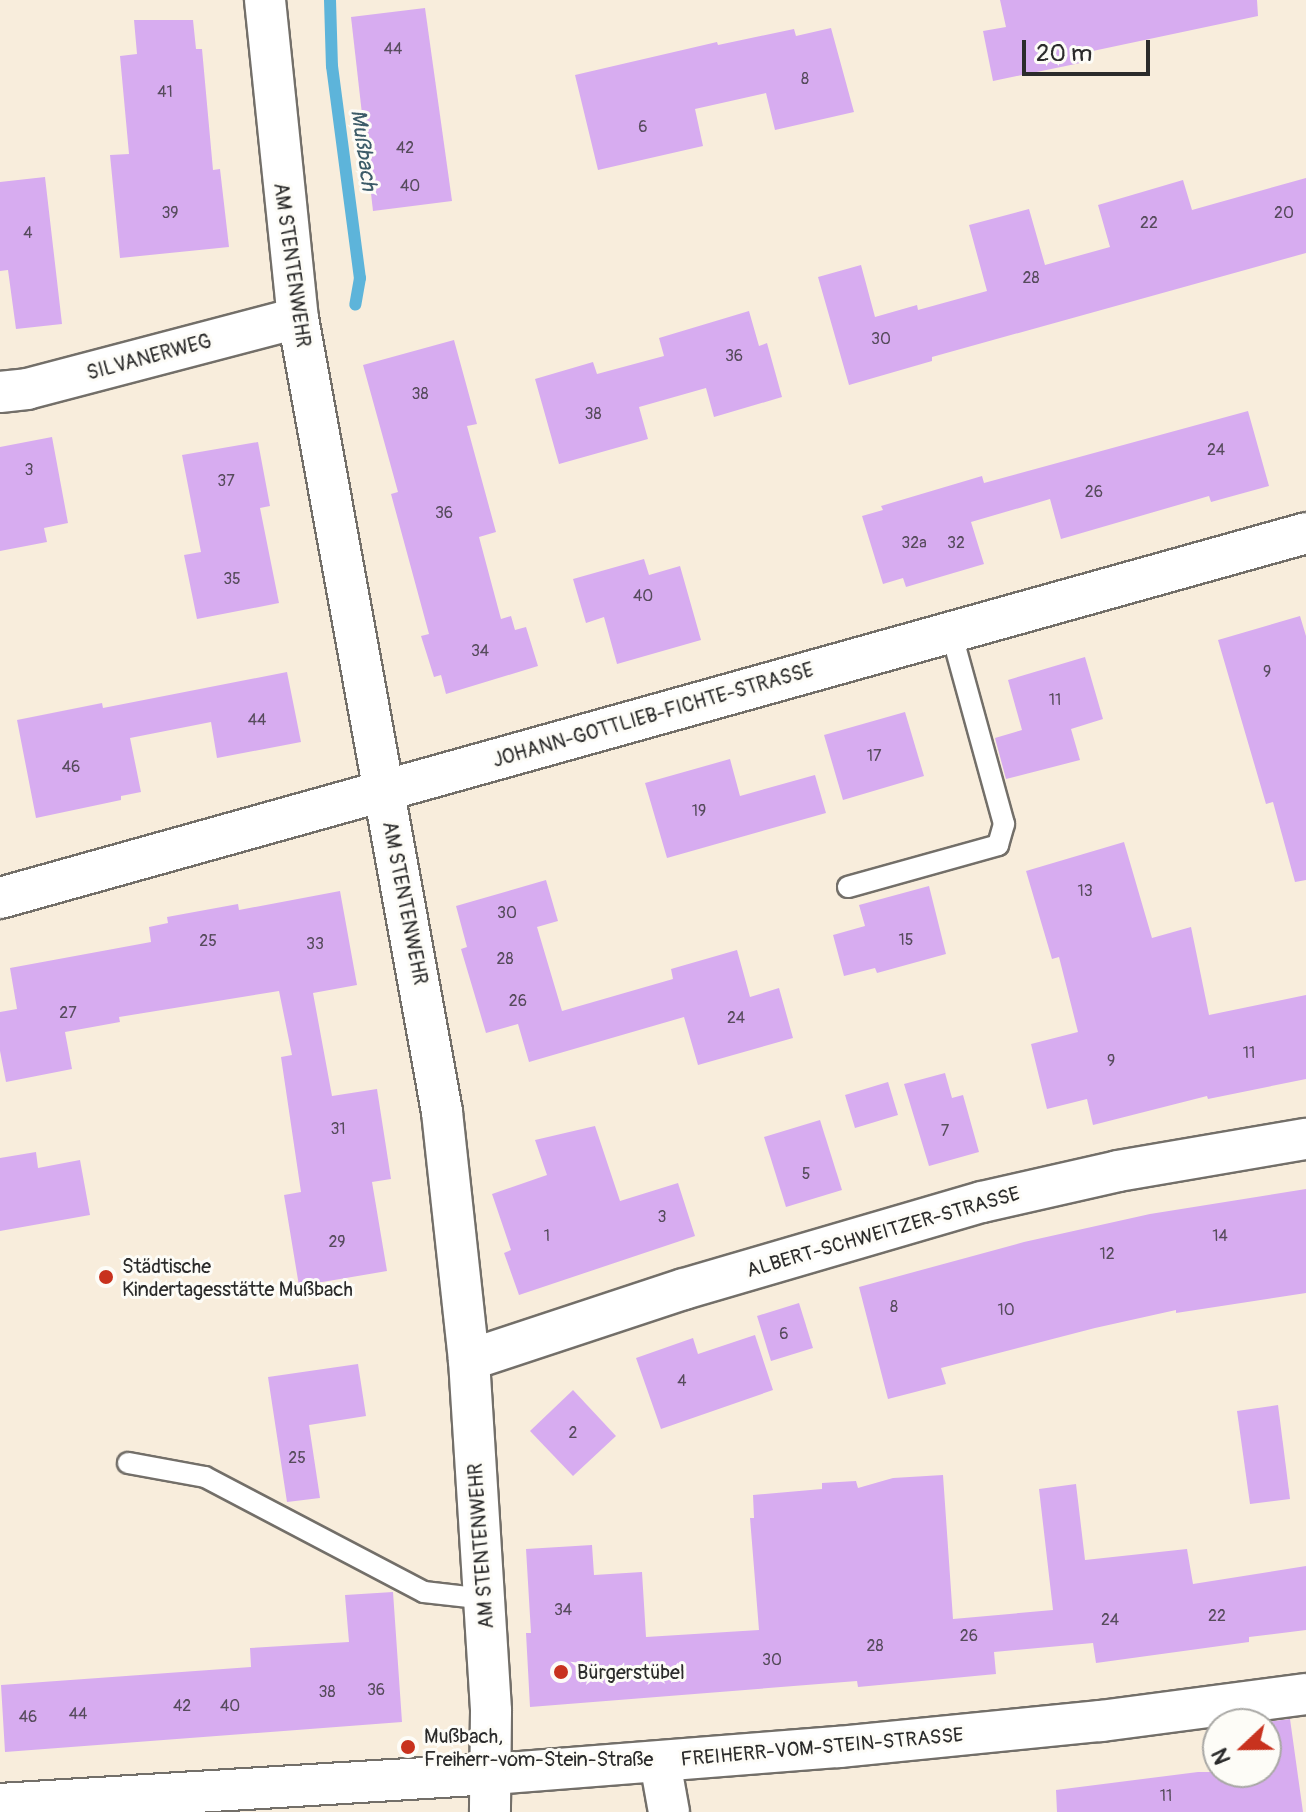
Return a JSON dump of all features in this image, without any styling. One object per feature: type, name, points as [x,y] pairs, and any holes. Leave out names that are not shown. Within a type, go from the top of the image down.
[{"type":"street","name":"AM STENTENWEHR","points":[[265,0],[298,318],[442,1112],[469,1360],[485,1599],[492,1793]]},
{"type":"street","name":"SILVANERWEG","points":[[0,392],[27,389],[298,318]]},
{"type":"street","name":"JOHANN-GOTTLIEB-FICHTE-STRASSE","points":[[0,898],[1306,533]]},
{"type":"street","name":"ALBERT-SCHWEITZER-STRASSE","points":[[469,1360],[684,1289],[982,1202],[1118,1171],[1306,1139]]},
{"type":"street","name":"FREIHERR-VOM-STEIN-STRASSE","points":[[0,1804],[492,1793],[660,1762],[1101,1721],[1306,1694]]},
{"type":"street","points":[[660,1762],[669,1812]]},
{"type":"lane","points":[[848,887],[998,845],[1004,824],[951,632]]},
{"type":"lane","points":[[128,1463],[205,1477],[424,1592],[485,1599]]},
{"type":"building","points":[[1000,0],[1257,0],[1258,16],[1088,52],[1090,61],[993,81],[983,31],[1006,27]]},
{"type":"building","points":[[425,8],[452,201],[373,211],[351,17]]},
{"type":"building","points":[[134,20],[193,20],[196,49],[202,49],[213,170],[220,169],[229,247],[120,258],[110,155],[129,154],[120,56],[137,54]]},
{"type":"building","points":[[831,28],[854,112],[775,130],[766,93],[695,109],[703,146],[598,170],[575,75],[717,42],[718,45],[794,29],[796,36]]},
{"type":"building","points":[[45,177],[62,324],[16,329],[8,270],[0,271],[0,182]]},
{"type":"building","points":[[1306,178],[1306,253],[932,357],[932,361],[849,385],[818,277],[861,265],[875,317],[917,305],[918,310],[987,291],[969,225],[1029,209],[1045,265],[1110,247],[1098,205],[1183,180],[1192,210]]},
{"type":"building","points":[[749,311],[759,346],[767,343],[782,397],[714,417],[706,388],[639,407],[648,439],[559,464],[535,379],[593,362],[597,374],[664,356],[659,338]]},
{"type":"building","points":[[454,340],[477,424],[467,426],[496,532],[479,537],[501,619],[511,616],[515,630],[526,627],[538,666],[446,694],[441,675],[434,677],[421,636],[429,634],[391,494],[398,492],[363,365]]},
{"type":"building","points":[[1248,411],[1269,486],[1211,502],[1209,496],[1061,539],[1050,499],[971,522],[984,564],[906,587],[903,578],[883,584],[862,516],[883,510],[881,506],[982,476],[984,483]]},
{"type":"building","points":[[52,437],[68,523],[44,528],[47,542],[0,551],[0,447]]},
{"type":"building","points":[[258,442],[270,506],[260,508],[279,603],[197,619],[184,555],[201,552],[182,455]]},
{"type":"building","points":[[644,559],[649,575],[680,566],[701,640],[617,664],[604,617],[586,623],[573,579]]},
{"type":"building","points":[[1300,616],[1306,636],[1306,880],[1295,882],[1273,802],[1266,804],[1218,640]]},
{"type":"building","points":[[1085,657],[1103,719],[1071,729],[1080,760],[1006,779],[995,738],[1022,730],[1008,680]]},
{"type":"building","points":[[287,672],[301,742],[217,758],[211,722],[130,738],[141,792],[121,796],[121,800],[36,818],[17,720],[102,703],[103,708]]},
{"type":"building","points":[[905,712],[924,776],[843,800],[824,735]]},
{"type":"building","points":[[730,759],[740,796],[815,775],[826,813],[667,858],[645,783]]},
{"type":"building","points":[[1124,842],[1152,938],[1191,927],[1209,1015],[1306,995],[1306,1079],[1208,1099],[1207,1096],[1093,1125],[1087,1099],[1047,1109],[1031,1044],[1078,1032],[1059,957],[1052,959],[1026,871]]},
{"type":"building","points":[[546,880],[558,921],[537,927],[562,1011],[673,979],[671,969],[737,950],[750,997],[779,988],[793,1038],[698,1065],[684,1017],[529,1062],[518,1024],[486,1033],[461,949],[467,947],[456,906]]},
{"type":"building","points":[[929,886],[946,954],[877,973],[875,968],[844,976],[833,935],[865,926],[859,905]]},
{"type":"building","points":[[340,891],[357,985],[313,993],[332,1096],[377,1089],[391,1179],[372,1182],[387,1271],[299,1286],[284,1195],[301,1192],[281,1057],[292,1055],[279,991],[119,1017],[120,1022],[65,1032],[72,1069],[6,1082],[0,1051],[0,1012],[17,1009],[10,968],[151,942],[149,927],[168,923],[167,917],[238,904],[239,910]]},
{"type":"building","points":[[945,1073],[952,1098],[963,1095],[979,1152],[929,1166],[904,1084]]},
{"type":"building","points":[[888,1082],[898,1115],[855,1128],[845,1095]]},
{"type":"building","points":[[820,1120],[842,1190],[786,1207],[764,1137]]},
{"type":"building","points":[[595,1126],[620,1201],[678,1183],[695,1236],[519,1295],[504,1253],[511,1250],[492,1194],[547,1175],[535,1140]]},
{"type":"building","points":[[36,1152],[38,1168],[80,1160],[90,1215],[0,1231],[0,1158]]},
{"type":"building","points":[[1306,1189],[1306,1293],[1176,1313],[1176,1310],[1095,1328],[941,1368],[946,1384],[888,1399],[859,1287],[1024,1242],[1150,1214]]},
{"type":"building","points":[[799,1303],[813,1348],[771,1361],[757,1316]]},
{"type":"building","points":[[755,1335],[773,1390],[661,1429],[636,1358],[693,1338],[698,1354]]},
{"type":"building","points":[[358,1364],[366,1416],[309,1425],[320,1498],[287,1502],[268,1377]]},
{"type":"building","points":[[573,1390],[616,1436],[573,1476],[530,1431]]},
{"type":"building","points":[[1278,1405],[1290,1499],[1250,1504],[1237,1411]]},
{"type":"building","points":[[943,1475],[953,1619],[1053,1610],[1039,1489],[1076,1484],[1085,1560],[1187,1549],[1193,1584],[1306,1566],[1306,1630],[1249,1637],[1249,1642],[1096,1663],[1093,1643],[994,1652],[996,1674],[858,1687],[857,1681],[530,1707],[526,1633],[531,1633],[526,1549],[592,1545],[594,1575],[642,1572],[646,1637],[759,1630],[750,1518],[754,1518],[753,1495],[822,1489],[822,1483],[856,1481],[858,1488],[893,1478]]},
{"type":"building","points":[[393,1592],[402,1722],[5,1752],[1,1685],[251,1667],[250,1648],[349,1642],[345,1595]]},
{"type":"building","points":[[1290,1719],[1303,1812],[1057,1812],[1056,1790],[1198,1772],[1202,1772],[1202,1788],[1282,1788],[1282,1720]]},
{"type":"waterway","name":"Mußbach","points":[[330,0],[332,66],[360,278],[355,305]]},
{"type":"place","name":"Städtische Kindertagesstätte Mußbach","points":[[106,1277]]},
{"type":"place","name":"Bürgerstübel","points":[[561,1672]]},
{"type":"place","name":"Mußbach, Freiherr-vom-Stein-Straße","points":[[408,1747]]}]
